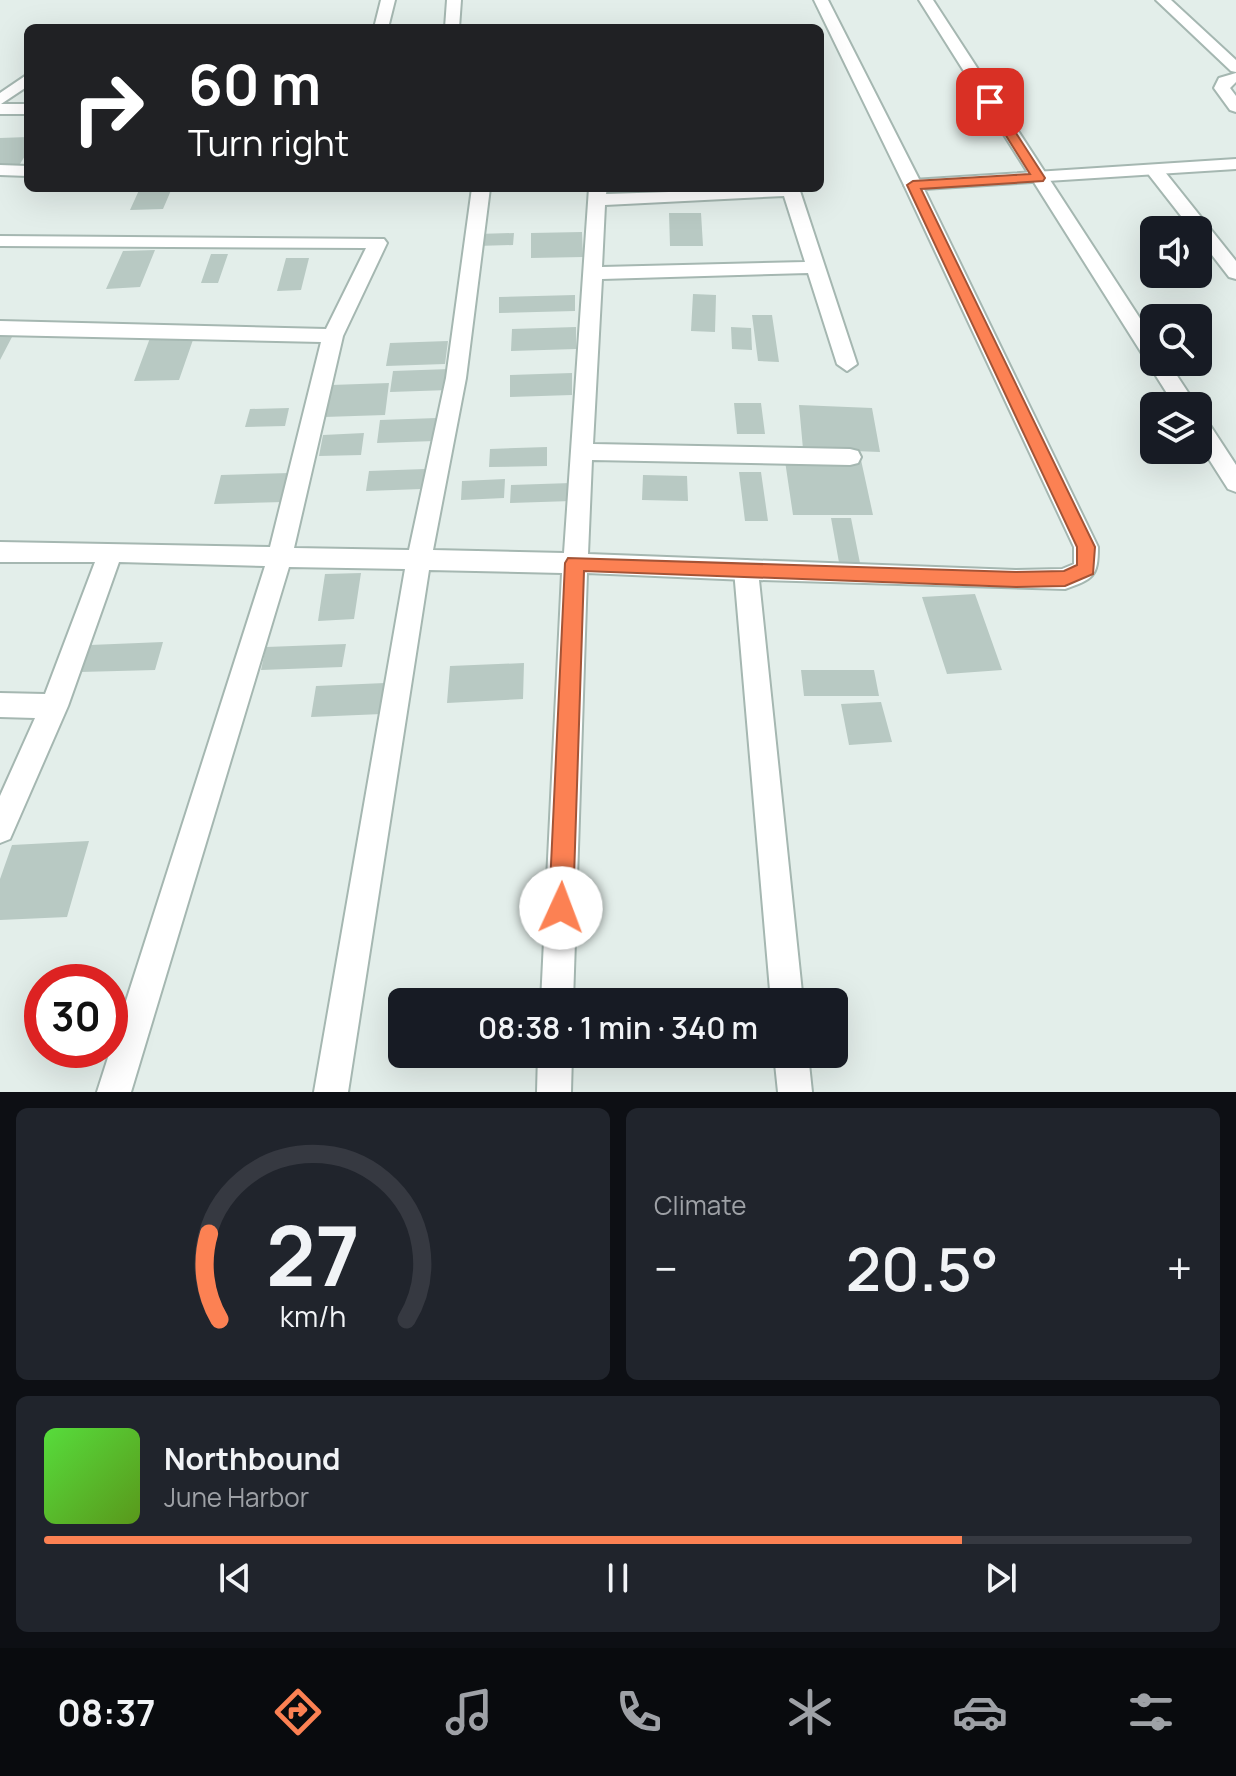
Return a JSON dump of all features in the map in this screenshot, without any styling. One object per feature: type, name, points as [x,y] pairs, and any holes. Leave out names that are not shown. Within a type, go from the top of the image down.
[{"type":"street","points":[[382,24],[388,0]]},
{"type":"street","points":[[452,24],[454,0]]},
{"type":"street","points":[[0,552],[419,558],[1016,580],[1065,579],[1086,569],[1086,547],[821,0]]},
{"type":"street","points":[[926,0],[1140,334]]},
{"type":"street","points":[[1163,0],[1236,68]]},
{"type":"street","points":[[1236,77],[1224,81],[1222,88],[1236,107]]},
{"type":"street","points":[[0,100],[24,82]]},
{"type":"street","points":[[0,109],[24,109]]},
{"type":"street","points":[[913,185],[1236,164]]},
{"type":"street","points":[[0,170],[24,171]]},
{"type":"street","points":[[1155,171],[1236,273]]},
{"type":"street","points":[[331,1092],[419,558],[463,337],[481,192]]},
{"type":"street","points":[[558,988],[575,563],[598,194],[694,192]]},
{"type":"street","points":[[792,192],[847,364]]},
{"type":"street","points":[[0,241],[378,243],[333,336],[280,557],[114,1092]]},
{"type":"street","points":[[593,273],[817,267]]},
{"type":"street","points":[[0,328],[333,336]]},
{"type":"street","points":[[1212,446],[1236,483]]},
{"type":"street","points":[[582,452],[850,457]]},
{"type":"street","points":[[0,829],[54,706],[111,552]]},
{"type":"street","points":[[746,570],[786,988]]},
{"type":"street","points":[[0,705],[54,706]]},
{"type":"street","points":[[554,1092],[555,1068]]},
{"type":"street","points":[[792,1068],[795,1092]]},
{"type":"building","points":[[24,137],[24,158],[20,164],[0,164],[0,138]]},
{"type":"building","points":[[138,192],[170,192],[163,209],[130,210]]},
{"type":"building","points":[[669,213],[701,213],[703,246],[670,246]]},
{"type":"building","points":[[582,232],[583,257],[531,258],[531,233]]},
{"type":"building","points":[[514,233],[513,245],[476,246],[477,234]]},
{"type":"building","points":[[155,250],[140,287],[106,289],[123,251]]},
{"type":"building","points":[[211,254],[228,254],[218,283],[201,283]]},
{"type":"building","points":[[286,258],[309,258],[301,290],[277,291]]},
{"type":"building","points":[[693,294],[716,295],[715,332],[691,331]]},
{"type":"building","points":[[575,295],[575,311],[499,313],[499,297]]},
{"type":"building","points":[[752,315],[772,315],[779,362],[758,361]]},
{"type":"building","points":[[576,327],[576,349],[511,351],[512,329]]},
{"type":"building","points":[[731,327],[751,328],[752,350],[732,349]]},
{"type":"building","points":[[0,337],[12,337],[0,360]]},
{"type":"building","points":[[194,337],[179,380],[134,381],[150,338]]},
{"type":"building","points":[[448,341],[445,364],[386,366],[390,343]]},
{"type":"building","points":[[450,369],[449,390],[390,392],[393,371]]},
{"type":"building","points":[[572,373],[572,395],[510,397],[510,375]]},
{"type":"building","points":[[389,383],[385,415],[324,417],[331,385]]},
{"type":"building","points":[[734,403],[761,403],[765,434],[737,434]]},
{"type":"building","points":[[799,405],[872,408],[880,452],[803,449]]},
{"type":"building","points":[[289,408],[285,426],[245,427],[250,409]]},
{"type":"building","points":[[437,418],[435,441],[377,443],[380,420]]},
{"type":"building","points":[[364,433],[361,455],[319,456],[323,435]]},
{"type":"building","points":[[547,447],[547,466],[489,467],[490,449]]},
{"type":"building","points":[[861,460],[873,515],[793,515],[785,461]]},
{"type":"building","points":[[425,469],[422,489],[366,491],[369,471]]},
{"type":"building","points":[[739,472],[761,472],[768,521],[745,521]]},
{"type":"building","points":[[290,473],[284,502],[214,504],[221,475]]},
{"type":"building","points":[[643,475],[687,476],[688,501],[642,500]]},
{"type":"building","points":[[505,479],[504,498],[461,500],[462,481]]},
{"type":"building","points":[[571,483],[572,501],[510,503],[511,485]]},
{"type":"building","points":[[831,518],[851,518],[861,568],[840,568]]},
{"type":"building","points":[[361,573],[354,619],[318,621],[325,574]]},
{"type":"building","points":[[975,594],[1002,670],[947,674],[922,597]]},
{"type":"building","points":[[163,642],[155,670],[80,672],[90,645]]},
{"type":"building","points":[[346,644],[342,667],[261,670],[266,647]]},
{"type":"building","points":[[524,663],[523,699],[447,703],[450,666]]},
{"type":"building","points":[[801,670],[874,670],[879,696],[804,696]]},
{"type":"building","points":[[385,683],[382,714],[311,717],[316,686]]},
{"type":"building","points":[[881,702],[892,742],[849,745],[841,704]]},
{"type":"building","points":[[89,841],[67,917],[0,920],[0,879],[12,845]]},
{"type":"route","points":[[561,908],[575,563],[1016,580],[1065,579],[1086,569],[1086,547],[913,185],[1039,178],[990,102]]}]
